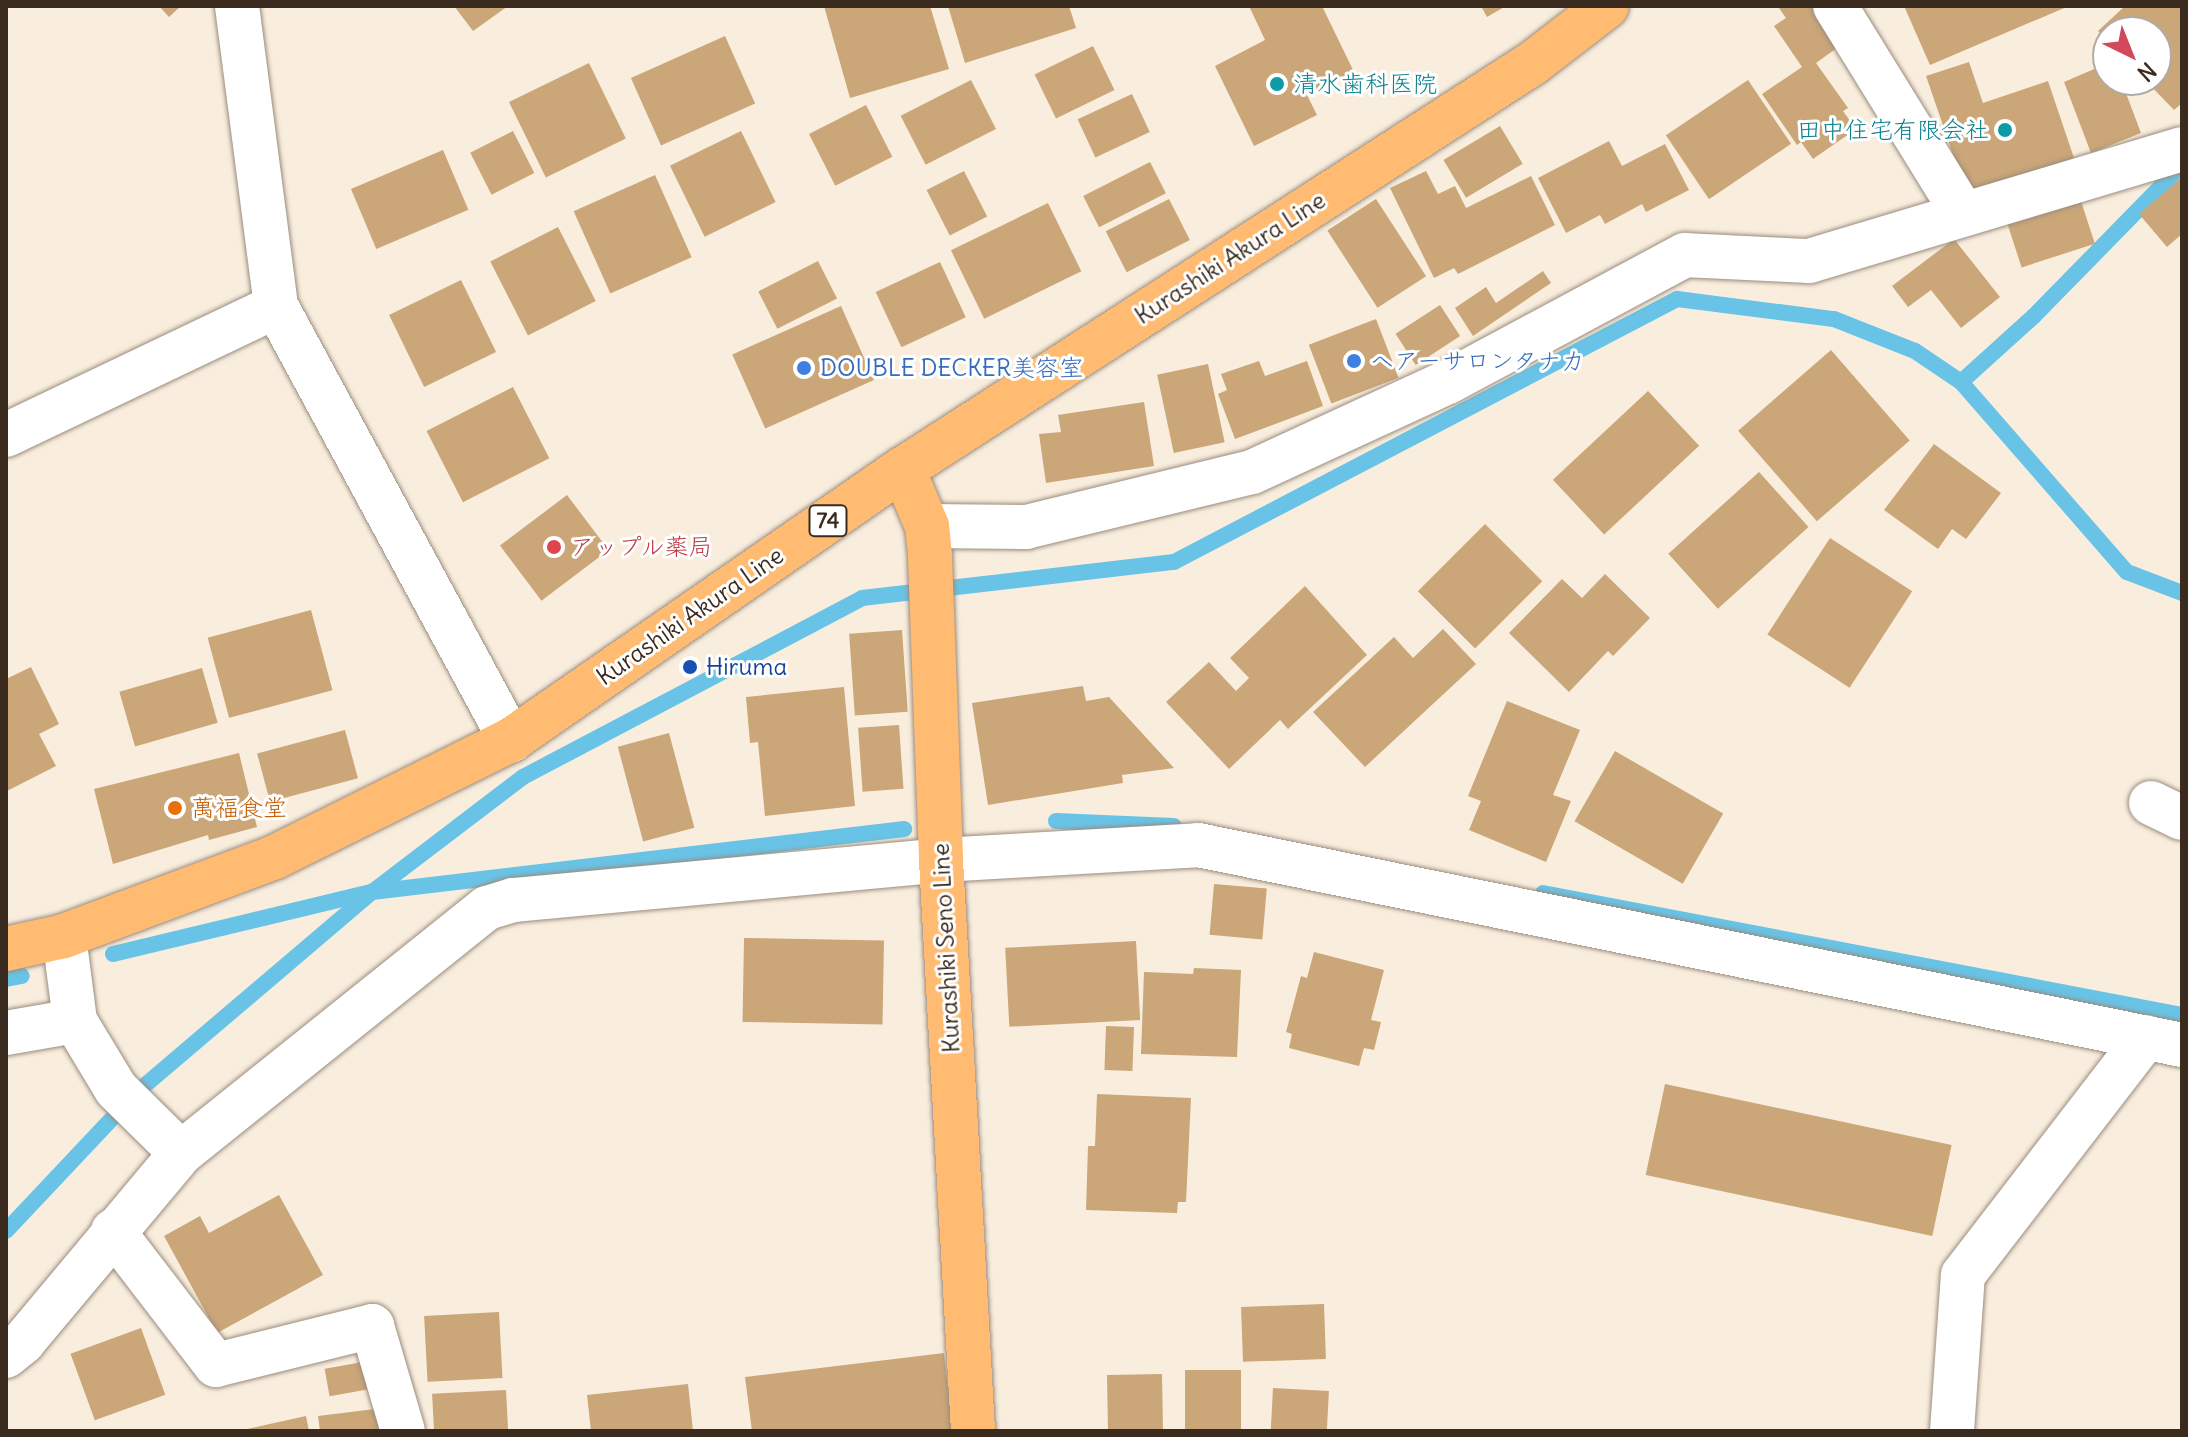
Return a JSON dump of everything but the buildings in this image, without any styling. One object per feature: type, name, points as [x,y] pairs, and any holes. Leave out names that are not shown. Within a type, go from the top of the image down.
[{"type":"main road","name":"Kurashiki Akura Line","points":[[6,949],[64,936],[275,857],[511,740],[903,469],[1533,63],[1607,6]]},
{"type":"main road","name":"Kurashiki Seno Line","points":[[903,469],[929,542],[941,860],[973,1431]]},
{"type":"street","points":[[237,6],[276,306],[511,740]]},
{"type":"street","points":[[1835,6],[1963,213]]},
{"type":"street","points":[[929,542],[1026,527],[1252,472],[1448,382],[1685,255],[1809,261],[2182,149]]},
{"type":"street","points":[[6,435],[276,306]]},
{"type":"street","points":[[6,1356],[23,1342],[113,1231],[172,1144],[487,908],[513,900],[941,860],[1198,845],[2164,1041],[1963,1275],[1952,1431]]},
{"type":"street","points":[[64,936],[75,1021],[116,1089],[172,1144]]},
{"type":"street","points":[[6,1033],[75,1021]]},
{"type":"street","points":[[113,1231],[216,1365],[372,1326],[403,1431]]},
{"type":"waterway","points":[[1961,382],[2034,316],[2177,170]]},
{"type":"waterway","points":[[6,1231],[137,1092],[372,892],[523,777],[862,598],[1174,562],[1677,299],[1834,319],[1915,351],[1961,382],[2127,572],[2182,593]]},
{"type":"waterway","points":[[1056,821],[1174,826]]},
{"type":"waterway","points":[[113,954],[372,892],[904,829]]},
{"type":"waterway","points":[[1543,893],[2182,1015]]},
{"type":"waterway","points":[[6,979],[22,976]]},
{"type":"place","name":"清水歯科医院","points":[[1277,84]]},
{"type":"place","name":"田中住宅有限会社","points":[[2005,130]]},
{"type":"place","name":"ヘアーサロンタナカ","points":[[1354,361]]},
{"type":"place","name":"DOUBLE DECKER美容室","points":[[804,368]]},
{"type":"place","name":"アップル薬局","points":[[554,547]]},
{"type":"place","name":"Hiruma","points":[[690,667]]},
{"type":"place","name":"萬福食堂","points":[[175,808]]}]
